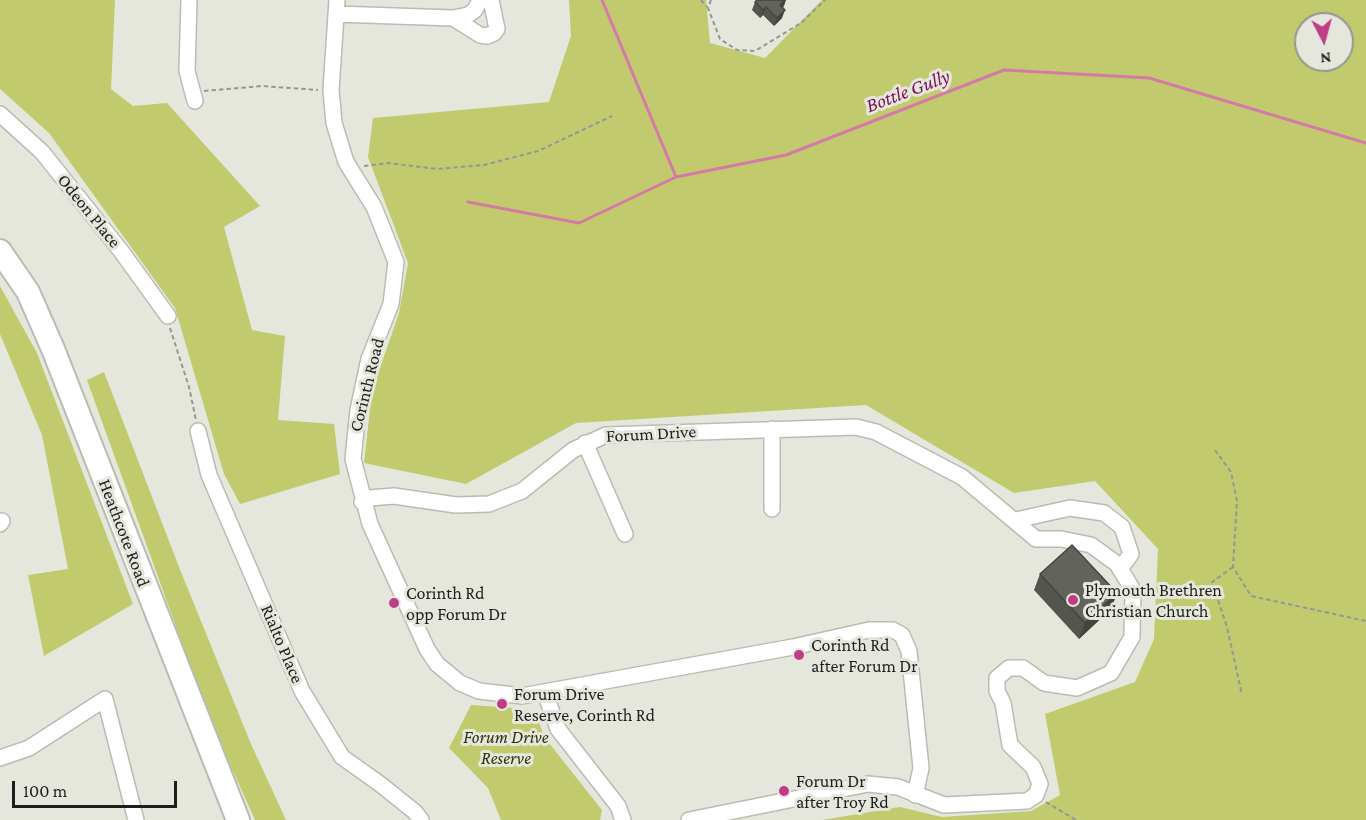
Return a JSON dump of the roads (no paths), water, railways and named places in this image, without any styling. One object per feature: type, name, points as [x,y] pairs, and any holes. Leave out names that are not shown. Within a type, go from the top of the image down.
[{"type":"highway","name":"Heathcote Road","points":[[0,251],[28,292],[53,349],[238,820]]},
{"type":"street","points":[[189,0],[187,71],[193,96]]},
{"type":"street","points":[[336,7],[453,18],[468,15],[475,10],[480,0]]},
{"type":"street","points":[[453,18],[480,35],[494,33],[497,29],[491,0]]},
{"type":"street","name":"Corinth Road","points":[[336,7],[331,105],[338,140],[349,168],[374,207],[396,262],[391,304],[369,360],[353,436],[353,459],[362,502],[388,567],[437,664],[460,682],[479,691],[501,695],[545,693],[793,647],[869,630],[893,630],[902,635],[909,651],[921,768],[915,795]]},
{"type":"street","name":"Odeon Place","points":[[0,114],[42,152],[122,251],[168,316]]},
{"type":"street","name":"Forum Drive","points":[[362,502],[369,498],[394,496],[456,505],[489,504],[522,491],[585,443],[619,433],[856,428],[887,438],[962,477],[1036,539],[1061,539],[1090,545],[1117,564],[1120,569]]},
{"type":"street","points":[[772,429],[772,508]]},
{"type":"street","name":"Rialto Place","points":[[198,431],[209,475],[302,691],[342,757],[398,798],[421,820]]},
{"type":"street","points":[[585,443],[625,534]]},
{"type":"street","points":[[689,820],[854,785],[884,785],[944,805],[1027,801],[1036,795],[1040,784],[1029,763],[1010,745],[1003,703],[997,692],[997,678],[1010,668],[1023,668],[1044,683],[1077,687],[1111,673],[1132,638],[1133,590],[1120,569],[1131,554],[1122,527],[1104,513],[1070,508],[1016,520]]},
{"type":"street","points":[[545,693],[558,729],[618,806],[623,820]]},
{"type":"street","points":[[0,758],[29,748],[105,699],[136,820]]},
{"type":"waterway","points":[[602,0],[676,177]]},
{"type":"waterway","name":"Bottle Gully","points":[[468,202],[579,223],[676,177],[786,155],[1004,70],[1149,78],[1366,143]]},
{"type":"place","name":"Plymouth Brethren Christian Church","points":[[1073,600]]},
{"type":"place","name":"Corinth Rd opp Forum Dr","points":[[394,603]]},
{"type":"place","name":"Corinth Rd after Forum Dr","points":[[799,655]]},
{"type":"place","name":"Forum Drive Reserve, Corinth Rd","points":[[502,704]]},
{"type":"place","name":"Forum Dr after Troy Rd","points":[[784,791]]},
{"type":"park label","name":"Forum Drive Reserve","points":[[506,747]]}]
